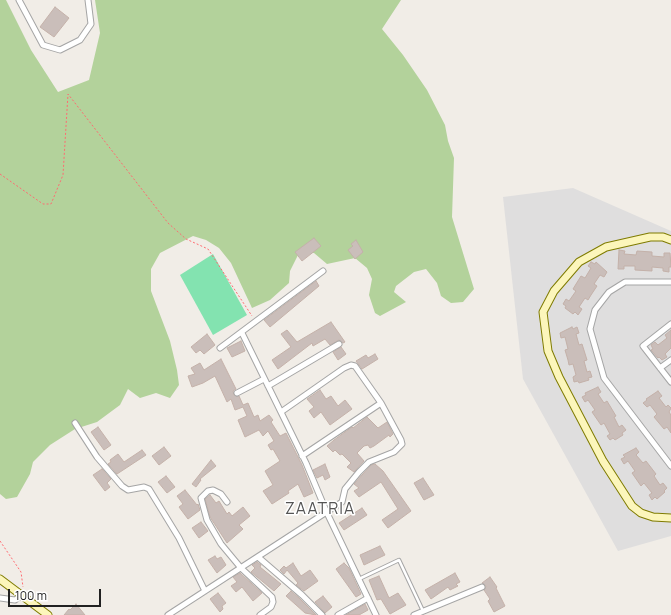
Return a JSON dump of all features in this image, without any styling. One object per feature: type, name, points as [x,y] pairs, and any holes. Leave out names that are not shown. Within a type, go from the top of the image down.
[{"type":"street","points":[[19,0],[43,45],[60,50],[80,40],[91,24],[88,0]]},
{"type":"street","points":[[671,240],[663,237],[650,237],[606,247],[578,262],[554,291],[543,312],[548,351],[559,377],[602,461],[632,506],[641,513],[653,517],[671,518]]},
{"type":"street","points":[[220,348],[323,271]]},
{"type":"street","points":[[671,282],[625,282],[609,292],[595,310],[590,329],[604,378],[671,466]]},
{"type":"street","points":[[671,324],[643,346],[671,382]]},
{"type":"street","points":[[242,333],[302,456],[327,513],[376,615]]},
{"type":"street","points":[[268,386],[339,344]]},
{"type":"street","points":[[660,368],[671,360]]},
{"type":"street","points":[[168,615],[327,513],[342,502],[345,489],[350,481],[369,462],[394,452],[402,444],[381,403],[355,366],[351,365],[281,412]]},
{"type":"street","points":[[237,393],[264,379]]},
{"type":"street","points":[[302,456],[381,403]]},
{"type":"street","points":[[75,424],[97,457],[122,486],[128,490],[144,487],[149,489],[179,538],[205,591]]},
{"type":"street","points":[[227,502],[221,494],[213,490],[208,491],[201,498],[202,507],[221,544],[242,568],[273,599],[271,607],[260,615]]},
{"type":"street","points":[[258,557],[302,595],[322,615]]},
{"type":"street","points":[[0,579],[48,615]]},
{"type":"street","points":[[414,615],[482,587]]},
{"type":"street","points":[[0,598],[13,600],[22,596]]},
{"type":"street","points":[[339,615],[368,598]]},
{"type":"lane","points":[[358,579],[399,560],[423,611]]},
{"type":"path","points":[[0,174],[43,204],[51,204],[63,175],[68,94],[168,223],[186,239],[208,249],[255,322]]},
{"type":"path","points":[[0,541],[21,572],[24,584],[22,596]]},
{"type":"shaded area","points":[[573,188],[671,231],[671,536],[618,551],[523,379],[503,197]]},
{"type":"green space","points":[[0,0],[6,0],[31,50],[58,92],[89,80],[100,33],[95,0],[401,0],[382,29],[403,55],[427,90],[445,125],[448,141],[454,158],[452,217],[474,289],[463,302],[451,303],[441,296],[437,283],[426,269],[414,272],[396,286],[394,292],[406,302],[380,316],[375,313],[369,295],[372,279],[367,268],[355,258],[327,264],[314,253],[299,253],[290,271],[289,283],[270,300],[252,308],[231,263],[219,248],[206,240],[193,236],[160,253],[151,269],[151,291],[170,341],[177,370],[179,385],[170,398],[156,393],[140,398],[128,389],[120,405],[97,422],[75,429],[50,445],[33,462],[30,474],[17,497],[6,499],[0,494]]},
{"type":"green space","points":[[213,254],[247,315],[213,335],[180,275]]},
{"type":"building","points":[[55,7],[69,18],[54,37],[40,27]]},
{"type":"building","points":[[314,238],[321,246],[302,261],[295,252]]},
{"type":"building","points":[[356,240],[363,252],[355,259],[348,250],[353,246],[351,244]]},
{"type":"building","points":[[619,250],[625,251],[624,254],[636,255],[637,251],[652,252],[652,256],[664,257],[664,253],[670,253],[671,267],[669,267],[669,272],[663,271],[663,268],[652,267],[652,271],[635,270],[635,266],[624,266],[624,269],[618,269]]},
{"type":"building","points":[[591,262],[595,264],[596,262],[607,272],[604,277],[600,275],[594,284],[597,286],[588,300],[585,298],[579,307],[582,309],[578,315],[575,312],[573,314],[565,308],[566,306],[563,304],[566,299],[569,301],[576,291],[573,289],[581,276],[585,278],[591,268],[588,266]]},
{"type":"building","points":[[316,281],[319,286],[270,327],[264,320]]},
{"type":"building","points":[[331,322],[345,342],[343,343],[339,340],[330,345],[325,339],[313,346],[312,343],[278,369],[272,360],[291,347],[281,334],[287,330],[297,342]]},
{"type":"building","points":[[572,327],[573,329],[577,327],[579,333],[576,334],[579,345],[582,344],[587,360],[584,361],[587,372],[590,371],[592,377],[588,378],[589,380],[579,383],[578,381],[574,382],[573,377],[576,375],[573,364],[569,365],[565,350],[568,349],[565,337],[561,338],[560,333]]},
{"type":"building","points":[[671,330],[671,348],[665,354],[667,357],[662,360],[659,357],[658,358],[651,350],[653,349],[651,345],[655,342],[658,345],[667,338],[665,335]]},
{"type":"building","points":[[207,334],[215,345],[204,354],[200,350],[196,353],[191,347]]},
{"type":"building","points":[[241,341],[245,351],[232,357],[227,348]]},
{"type":"building","points":[[341,347],[346,354],[338,360],[333,352]]},
{"type":"building","points":[[375,354],[378,359],[362,369],[356,361],[366,355],[368,358]]},
{"type":"building","points":[[221,359],[236,389],[233,391],[234,395],[239,396],[243,405],[248,403],[254,417],[258,415],[260,421],[269,415],[273,420],[271,422],[280,436],[286,433],[302,465],[313,493],[304,497],[298,484],[288,491],[289,493],[272,504],[263,491],[273,485],[265,471],[280,461],[273,449],[271,450],[268,445],[274,441],[268,431],[263,436],[259,430],[245,437],[238,420],[247,416],[243,407],[235,410],[231,399],[227,402],[215,376],[192,387],[188,376],[195,374],[191,368],[200,363],[204,370]]},
{"type":"building","points":[[598,387],[601,392],[598,394],[604,403],[607,401],[616,416],[614,417],[619,427],[622,425],[626,430],[622,433],[623,435],[615,440],[613,438],[610,440],[607,436],[610,434],[604,423],[601,425],[592,412],[595,410],[588,400],[585,402],[582,397],[586,395],[585,393]]},
{"type":"building","points":[[320,390],[326,399],[331,396],[338,406],[345,400],[352,409],[330,425],[321,412],[314,418],[309,411],[314,407],[307,399]]},
{"type":"building","points":[[658,391],[662,396],[659,398],[666,407],[668,405],[671,408],[669,412],[671,415],[671,433],[667,427],[664,429],[654,417],[657,414],[650,405],[647,407],[643,403],[647,400],[646,399]]},
{"type":"building","points":[[367,417],[378,428],[387,422],[393,434],[390,437],[389,435],[370,448],[368,445],[364,446],[357,453],[364,461],[354,472],[347,467],[351,463],[342,454],[340,455],[335,450],[333,452],[327,446]]},
{"type":"building","points":[[98,427],[111,445],[104,450],[91,432]]},
{"type":"building","points":[[164,447],[171,456],[159,465],[152,456]]},
{"type":"building","points":[[636,448],[639,452],[636,455],[643,463],[646,461],[656,474],[654,476],[660,485],[663,483],[667,488],[664,491],[665,492],[657,499],[655,497],[652,500],[649,495],[652,493],[644,483],[641,486],[632,473],[635,471],[628,461],[624,464],[621,459],[625,457],[623,455]]},
{"type":"building","points":[[142,450],[146,455],[117,474],[108,464],[111,462],[110,460],[118,454],[124,462]]},
{"type":"building","points":[[211,460],[216,466],[200,479],[201,480],[196,487],[192,484]]},
{"type":"building","points":[[325,464],[330,477],[325,480],[323,475],[317,478],[313,470]]},
{"type":"building","points":[[375,464],[383,471],[411,511],[388,528],[382,520],[398,509],[381,482],[359,497],[354,491],[359,488],[354,484],[371,465]]},
{"type":"building","points":[[102,469],[111,479],[107,483],[110,487],[105,491],[93,475]]},
{"type":"building","points":[[166,476],[175,487],[167,493],[158,482]]},
{"type":"building","points":[[423,478],[434,495],[424,500],[414,483]]},
{"type":"building","points":[[185,490],[197,505],[198,504],[200,510],[188,519],[179,507],[183,504],[177,496]]},
{"type":"building","points":[[210,495],[216,503],[219,501],[227,514],[229,512],[232,516],[243,507],[250,516],[239,525],[243,529],[227,543],[210,517],[205,499]]},
{"type":"building","points":[[362,508],[367,515],[344,530],[339,523]]},
{"type":"building","points":[[201,522],[208,531],[199,538],[192,528]]},
{"type":"building","points":[[380,546],[385,555],[364,565],[360,555]]},
{"type":"building","points":[[215,556],[217,559],[221,557],[226,565],[217,573],[208,560]]},
{"type":"building","points":[[257,562],[261,565],[260,567],[281,584],[274,591],[251,572],[255,568],[252,565]]},
{"type":"building","points":[[293,563],[301,576],[310,570],[318,581],[304,591],[296,585],[298,583],[287,570],[284,574],[280,570],[284,566],[286,568]]},
{"type":"building","points":[[344,563],[349,568],[361,594],[356,597],[336,569]]},
{"type":"building","points":[[240,573],[262,593],[253,601],[242,587],[236,592],[231,586],[237,582],[233,577]]},
{"type":"building","points":[[455,573],[460,582],[456,584],[458,586],[450,590],[448,587],[431,599],[425,590]]},
{"type":"building","points":[[379,576],[389,598],[398,593],[406,605],[390,614],[381,599],[377,600],[369,580]]},
{"type":"building","points":[[490,577],[497,587],[496,588],[505,606],[494,612],[488,601],[490,599],[484,590],[486,586],[482,583]]},
{"type":"building","points":[[291,591],[316,615],[305,613],[286,596]]},
{"type":"building","points":[[218,593],[226,603],[222,606],[223,609],[220,612],[210,599]]},
{"type":"building","points":[[323,596],[332,607],[325,613],[315,602]]},
{"type":"building","points":[[76,604],[85,615],[64,615],[69,609],[70,610]]},
{"type":"building","points":[[365,604],[368,610],[359,615],[346,615]]},
{"type":"district","name":"ZAATRIA","points":[[320,510]]}]
